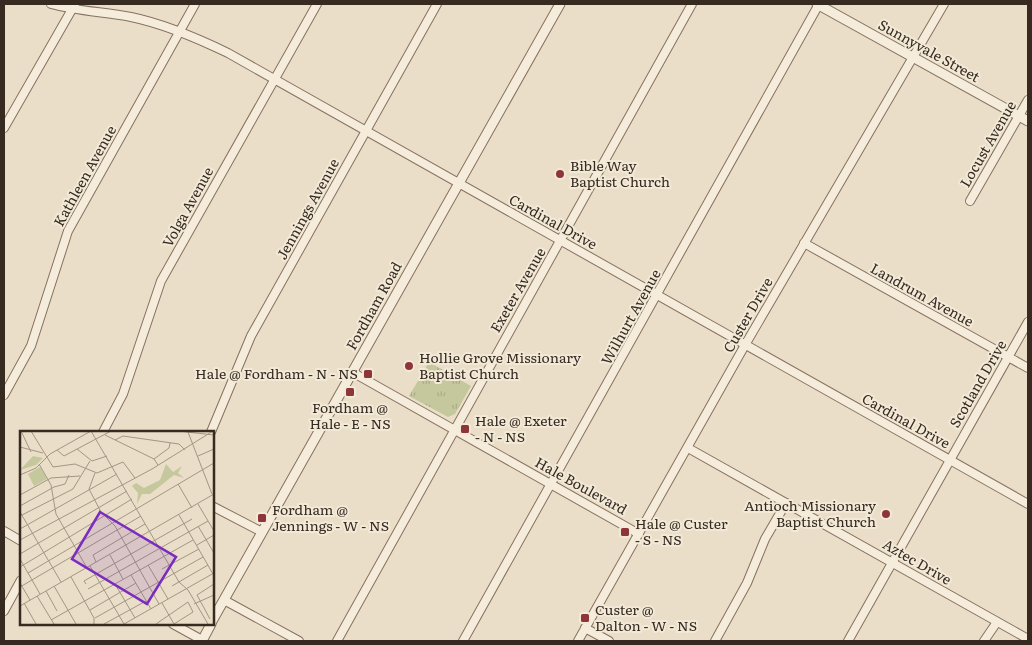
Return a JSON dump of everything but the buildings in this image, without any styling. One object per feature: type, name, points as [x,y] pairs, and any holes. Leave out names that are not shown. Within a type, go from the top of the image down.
[{"type":"street","name":"Cardinal Drive","points":[[51,4],[128,16],[180,31],[228,53],[1028,504]]},
{"type":"street","name":"Kathleen Avenue","points":[[4,395],[31,346],[68,231],[195,4]]},
{"type":"street","name":"Volga Avenue","points":[[104,431],[123,394],[162,281],[317,4]]},
{"type":"street","name":"Jennings Avenue","points":[[211,431],[251,336],[437,4]]},
{"type":"street","name":"Fordham Road","points":[[214,619],[560,4]]},
{"type":"street","name":"Exeter Avenue","points":[[336,641],[692,4]]},
{"type":"street","name":"Sunnyvale Street","points":[[818,4],[1028,121]]},
{"type":"street","name":"Wilhurt Avenue","points":[[463,641],[818,4]]},
{"type":"street","name":"Custer Drive","points":[[578,641],[745,345],[944,4]]},
{"type":"street","points":[[4,128],[73,7]]},
{"type":"street","name":"Locust Avenue","points":[[970,201],[1028,100]]},
{"type":"street","name":"Landrum Avenue","points":[[804,243],[1028,368]]},
{"type":"street","name":"Scotland Drive","points":[[848,641],[1028,322]]},
{"type":"street","name":"Hale Boulevard","points":[[352,372],[639,534]]},
{"type":"street","name":"Aztec Drive","points":[[688,448],[1028,639]]},
{"type":"street","points":[[715,641],[747,583],[765,539],[786,503]]},
{"type":"street","points":[[214,507],[262,532]]},
{"type":"street","points":[[4,531],[20,540]]},
{"type":"street","points":[[4,611],[20,582]]},
{"type":"street","points":[[224,600],[299,641]]},
{"type":"street","points":[[984,641],[997,622]]},
{"type":"street","points":[[175,625],[202,641]]},
{"type":"street","name":"Fordham Road","points":[[202,641],[211,625]]},
{"type":"street","points":[[585,628],[609,641]]},
{"type":"green space","points":[[429,362],[471,386],[455,414],[448,417],[409,396]]},
{"type":"place","name":"Bible Way Baptist Church","points":[[560,174]]},
{"type":"place","name":"Hollie Grove Missionary Baptist Church","points":[[409,366]]},
{"type":"place","name":"Hale @ Fordham - N - NS","points":[[368,374]]},
{"type":"place","name":"Fordham @ Hale - E - NS","points":[[350,392]]},
{"type":"place","name":"Hale @ Exeter - N - NS","points":[[465,429]]},
{"type":"place","name":"Antioch Missionary Baptist Church","points":[[886,514]]},
{"type":"place","name":"Fordham @ Jennings - W - NS","points":[[262,518]]},
{"type":"place","name":"Hale @ Custer - S - NS","points":[[625,532]]},
{"type":"place","name":"Custer @ Dalton - W - NS","points":[[585,618]]}]
